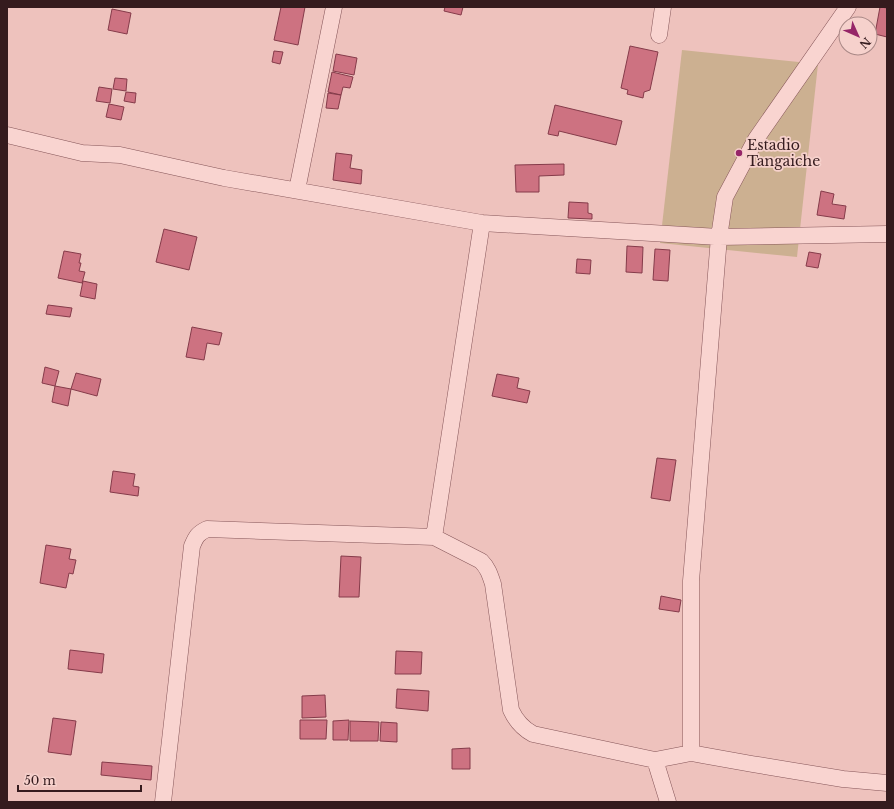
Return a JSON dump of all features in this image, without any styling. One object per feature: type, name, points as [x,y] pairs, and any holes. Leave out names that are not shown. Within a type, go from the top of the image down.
[{"type":"street","points":[[297,190],[334,7]]},
{"type":"street","points":[[659,35],[664,7]]},
{"type":"street","points":[[691,753],[691,581],[719,237],[725,197],[756,139],[848,7]]},
{"type":"street","points":[[7,135],[82,153],[120,155],[224,178],[482,223],[719,237],[887,234]]},
{"type":"street","points":[[434,537],[482,223]]},
{"type":"street","points":[[163,802],[192,546],[196,537],[201,532],[207,530],[434,537],[481,561],[490,573],[493,584],[511,710],[525,730],[533,734],[655,760],[691,753],[843,779],[887,783]]},
{"type":"street","points":[[655,760],[668,802]]},
{"type":"shaded area","points":[[682,50],[818,64],[797,257],[660,243]]},
{"type":"building","points":[[281,7],[305,7],[298,45],[274,40]]},
{"type":"building","points":[[445,7],[463,7],[461,15],[444,11]]},
{"type":"building","points":[[880,7],[887,8],[887,37],[878,35],[878,18]]},
{"type":"building","points":[[112,9],[131,13],[127,34],[108,30]]},
{"type":"building","points":[[630,46],[658,52],[650,90],[644,92],[643,98],[627,94],[628,90],[621,88]]},
{"type":"building","points":[[274,51],[283,52],[280,64],[272,62]]},
{"type":"building","points":[[336,54],[357,58],[354,75],[333,71]]},
{"type":"building","points":[[332,72],[353,77],[350,88],[343,87],[341,95],[328,92]]},
{"type":"building","points":[[115,78],[127,79],[126,91],[113,89]]},
{"type":"building","points":[[99,87],[112,89],[110,103],[96,101]]},
{"type":"building","points":[[126,92],[136,93],[135,103],[124,101]]},
{"type":"building","points":[[328,93],[341,95],[338,109],[326,108]]},
{"type":"building","points":[[109,104],[124,107],[121,120],[106,117]]},
{"type":"building","points":[[555,105],[622,121],[616,145],[559,131],[558,136],[548,134]]},
{"type":"building","points":[[336,153],[352,155],[350,168],[362,170],[361,184],[333,180]]},
{"type":"building","points":[[564,164],[564,175],[539,176],[539,192],[516,192],[515,165]]},
{"type":"building","points":[[821,191],[834,194],[832,204],[846,206],[844,219],[817,215]]},
{"type":"building","points":[[569,202],[588,203],[588,213],[592,214],[592,219],[568,218]]},
{"type":"building","points":[[164,229],[197,237],[189,270],[156,262]]},
{"type":"building","points":[[627,246],[643,247],[642,273],[626,272]]},
{"type":"building","points":[[655,249],[670,250],[668,281],[653,280]]},
{"type":"building","points":[[64,251],[81,254],[79,271],[85,272],[82,283],[58,278]]},
{"type":"building","points":[[809,252],[821,254],[818,268],[806,266]]},
{"type":"building","points":[[577,259],[591,260],[590,274],[576,273]]},
{"type":"building","points":[[83,281],[97,284],[95,299],[80,296]]},
{"type":"building","points":[[48,305],[72,308],[70,317],[46,314]]},
{"type":"building","points":[[192,327],[222,333],[219,345],[207,343],[204,360],[186,357]]},
{"type":"building","points":[[45,367],[59,371],[55,386],[42,383]]},
{"type":"building","points":[[76,373],[101,379],[97,396],[71,389]]},
{"type":"building","points":[[497,374],[519,378],[517,388],[530,391],[527,403],[492,396]]},
{"type":"building","points":[[55,386],[71,389],[68,406],[52,402]]},
{"type":"building","points":[[657,458],[676,460],[670,501],[651,498]]},
{"type":"building","points":[[113,471],[135,474],[133,486],[139,487],[138,496],[110,492]]},
{"type":"building","points":[[46,545],[71,549],[69,559],[76,560],[73,574],[69,573],[66,588],[40,583]]},
{"type":"building","points":[[341,556],[361,557],[359,597],[339,597]]},
{"type":"building","points":[[661,596],[681,600],[679,612],[659,609]]},
{"type":"building","points":[[70,650],[104,654],[102,673],[68,669]]},
{"type":"building","points":[[396,651],[422,652],[421,674],[395,674]]},
{"type":"building","points":[[397,689],[429,691],[428,711],[396,708]]},
{"type":"building","points":[[325,695],[326,717],[302,718],[302,696]]},
{"type":"building","points":[[53,718],[76,721],[71,755],[48,752]]},
{"type":"building","points":[[300,720],[327,720],[326,739],[300,739]]},
{"type":"building","points":[[349,720],[348,740],[333,740],[333,721]]},
{"type":"building","points":[[350,721],[379,722],[378,741],[350,741]]},
{"type":"building","points":[[381,722],[397,723],[397,742],[380,741]]},
{"type":"building","points":[[470,748],[470,769],[452,769],[452,749]]},
{"type":"building","points":[[102,762],[152,766],[151,780],[101,775]]},
{"type":"place","name":"Estadio Tangaiche","points":[[739,153]]}]
